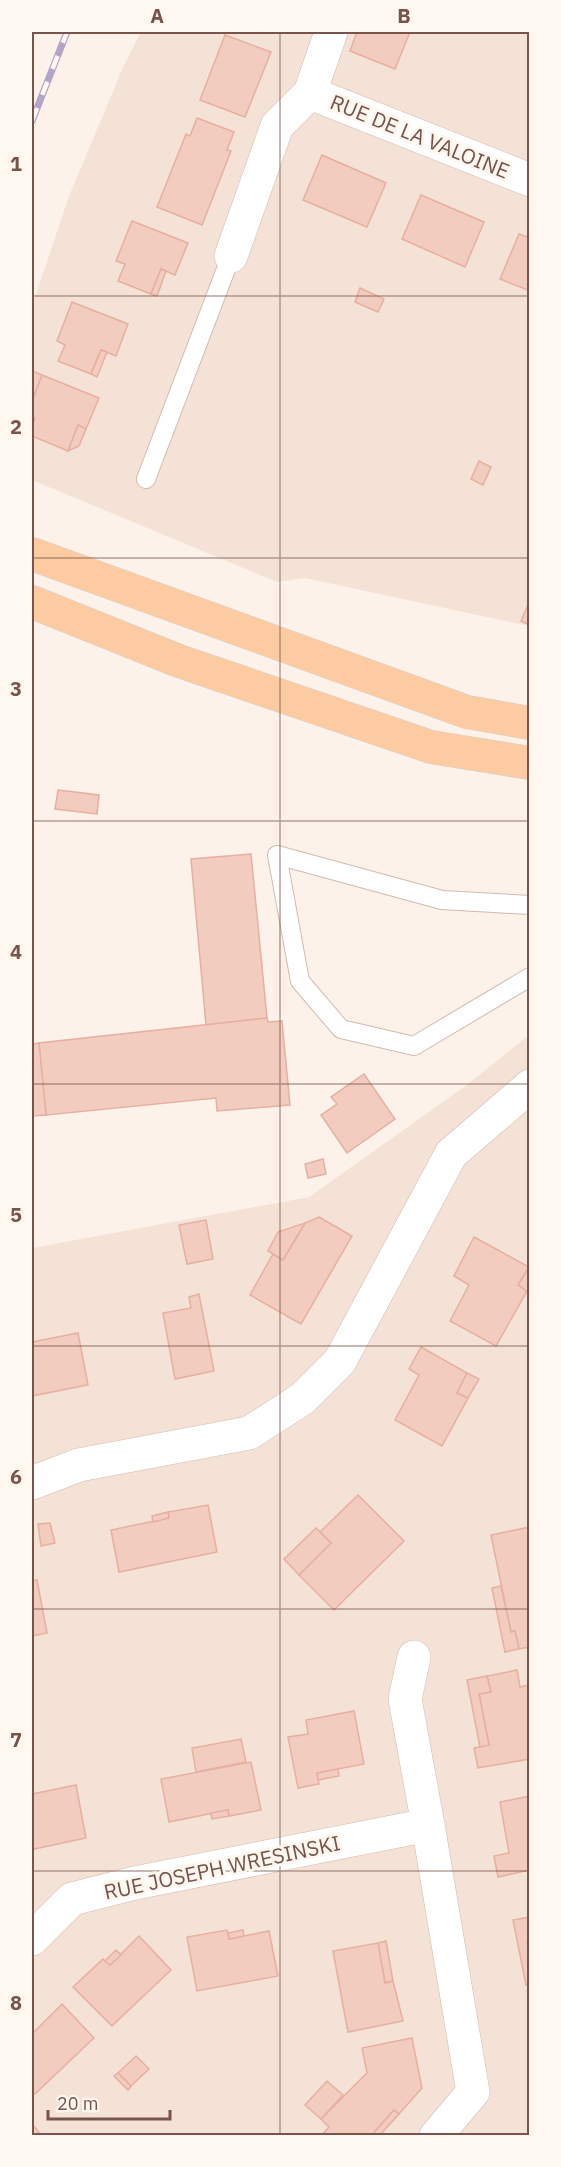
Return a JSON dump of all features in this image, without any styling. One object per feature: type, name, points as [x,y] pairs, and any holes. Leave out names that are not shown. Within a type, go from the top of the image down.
[{"type":"main road","points":[[32,554],[467,712],[530,723]]},
{"type":"main road","points":[[32,602],[179,662],[431,747],[530,763]]},
{"type":"street","name":"RUE DE LA VALOINE","points":[[231,256],[277,126],[310,93],[331,32]]},
{"type":"street","name":"RUE DE LA VALOINE","points":[[310,93],[530,180]]},
{"type":"street","points":[[32,1483],[79,1465],[249,1433],[302,1399],[340,1361],[451,1154],[530,1086]]},
{"type":"street","points":[[414,1656],[405,1699],[473,2092],[436,2136]]},
{"type":"street","name":"RUE JOSEPH WRESINSKI","points":[[32,1939],[72,1899],[135,1883],[428,1825]]},
{"type":"lane","points":[[146,479],[231,256]]},
{"type":"lane","points":[[530,905],[442,900],[277,855],[300,981],[341,1029],[414,1046],[530,977]]},
{"type":"shaded area","points":[[141,32],[529,32],[529,626],[305,578],[277,582],[32,480],[32,306],[69,196],[124,65]]},
{"type":"shaded area","points":[[529,1035],[529,2135],[32,2136],[32,1248],[309,1197],[464,1087]]},
{"type":"building","points":[[357,32],[410,32],[395,69],[350,51]]},
{"type":"building","points":[[225,35],[271,52],[245,117],[200,100]]},
{"type":"building","points":[[197,118],[234,132],[227,150],[231,151],[202,225],[157,207],[186,134],[190,136]]},
{"type":"building","points":[[322,155],[386,183],[367,227],[303,200]]},
{"type":"building","points":[[421,195],[484,222],[465,267],[402,239]]},
{"type":"building","points":[[132,221],[188,243],[175,275],[161,269],[151,294],[118,281],[125,264],[116,261]]},
{"type":"building","points":[[519,234],[530,238],[530,291],[500,279]]},
{"type":"building","points":[[161,269],[166,271],[157,296],[151,294]]},
{"type":"building","points":[[360,288],[384,299],[378,312],[355,302]]},
{"type":"building","points":[[72,302],[128,324],[116,356],[101,350],[91,374],[58,361],[65,345],[57,341]]},
{"type":"building","points":[[101,350],[107,352],[97,377],[91,374]]},
{"type":"building","points":[[32,371],[42,375],[32,402]]},
{"type":"building","points":[[42,375],[99,398],[86,429],[78,425],[68,451],[32,436],[35,418],[32,417],[32,402]]},
{"type":"building","points":[[78,425],[86,429],[79,446],[68,451]]},
{"type":"building","points":[[479,461],[491,467],[483,485],[471,479]]},
{"type":"building","points":[[530,600],[530,625],[521,621]]},
{"type":"building","points":[[58,790],[99,795],[97,814],[55,809]]},
{"type":"building","points":[[251,854],[267,1018],[206,1025],[191,859]]},
{"type":"building","points":[[267,1018],[268,1022],[282,1021],[290,1105],[217,1111],[216,1098],[46,1115],[39,1043]]},
{"type":"building","points":[[39,1043],[46,1115],[32,1116],[32,1044]]},
{"type":"building","points":[[364,1074],[395,1119],[347,1153],[321,1115],[337,1104],[331,1097]]},
{"type":"building","points":[[323,1159],[326,1174],[308,1178],[305,1164]]},
{"type":"building","points":[[319,1217],[352,1236],[301,1324],[250,1295],[273,1254],[283,1260],[305,1223]]},
{"type":"building","points":[[206,1220],[213,1259],[187,1264],[179,1225]]},
{"type":"building","points":[[305,1223],[283,1260],[268,1251],[278,1232]]},
{"type":"building","points":[[474,1237],[529,1267],[518,1285],[527,1291],[496,1346],[450,1321],[469,1285],[454,1276]]},
{"type":"building","points":[[529,1267],[530,1287],[527,1291],[518,1285]]},
{"type":"building","points":[[199,1294],[214,1371],[175,1379],[163,1313],[191,1308],[189,1297]]},
{"type":"building","points":[[78,1333],[88,1385],[32,1396],[32,1342]]},
{"type":"building","points":[[421,1347],[467,1373],[457,1393],[468,1398],[442,1446],[395,1420],[419,1375],[409,1369]]},
{"type":"building","points":[[467,1373],[479,1379],[468,1398],[457,1393]]},
{"type":"building","points":[[358,1495],[404,1541],[334,1610],[299,1575],[331,1543],[320,1532]]},
{"type":"building","points":[[208,1505],[217,1552],[119,1572],[111,1530],[169,1518],[168,1512]]},
{"type":"building","points":[[168,1512],[169,1518],[153,1522],[152,1516]]},
{"type":"building","points":[[50,1523],[55,1543],[41,1546],[38,1524]]},
{"type":"building","points":[[530,1527],[530,1647],[519,1649],[515,1631],[511,1632],[491,1535]]},
{"type":"building","points":[[316,1528],[331,1543],[299,1575],[284,1559]]},
{"type":"building","points":[[37,1580],[47,1633],[32,1636],[32,1581]]},
{"type":"building","points":[[501,1586],[511,1632],[515,1631],[519,1649],[505,1652],[492,1588]]},
{"type":"building","points":[[517,1670],[520,1687],[530,1685],[530,1759],[478,1768],[474,1748],[489,1745],[479,1694],[491,1692],[487,1676]]},
{"type":"building","points":[[487,1676],[491,1692],[479,1694],[489,1745],[480,1747],[467,1680]]},
{"type":"building","points":[[354,1711],[364,1764],[317,1773],[319,1784],[298,1788],[288,1737],[308,1734],[306,1720]]},
{"type":"building","points":[[241,1739],[246,1762],[196,1772],[192,1748]]},
{"type":"building","points":[[251,1762],[261,1810],[229,1816],[228,1810],[169,1822],[161,1779]]},
{"type":"building","points":[[338,1769],[339,1776],[318,1780],[317,1773]]},
{"type":"building","points":[[76,1785],[86,1838],[34,1849],[32,1794]]},
{"type":"building","points":[[530,1796],[530,1870],[498,1877],[494,1856],[509,1853],[500,1802]]},
{"type":"building","points":[[228,1810],[229,1816],[212,1819],[211,1813]]},
{"type":"building","points":[[530,1917],[530,1941],[527,1942],[530,1952],[530,1984],[526,1985],[513,1920]]},
{"type":"building","points":[[227,1930],[229,1939],[269,1931],[278,1976],[197,1991],[187,1937]]},
{"type":"building","points":[[243,1930],[244,1936],[229,1939],[228,1933]]},
{"type":"building","points":[[139,1936],[171,1970],[112,2026],[73,1987],[103,1959],[110,1965]]},
{"type":"building","points":[[386,1941],[393,1981],[385,1983],[378,1943]]},
{"type":"building","points":[[378,1943],[385,1983],[393,1981],[403,2021],[348,2032],[333,1951]]},
{"type":"building","points":[[116,1950],[121,1955],[110,1965],[105,1961]]},
{"type":"building","points":[[62,2004],[94,2038],[35,2094],[32,2090],[32,2031],[33,2033]]},
{"type":"building","points":[[412,2038],[422,2088],[399,2114],[394,2110],[371,2136],[321,2136],[329,2127],[321,2119],[367,2073],[362,2048]]},
{"type":"building","points":[[136,2056],[149,2069],[131,2086],[118,2073]]},
{"type":"building","points":[[118,2073],[131,2086],[128,2090],[114,2076]]},
{"type":"building","points":[[327,2081],[343,2095],[321,2119],[305,2105]]},
{"type":"building","points":[[394,2110],[399,2114],[379,2136],[371,2136]]},
{"type":"building","points":[[32,2124],[42,2136],[32,2136]]},
{"type":"railway","points":[[32,121],[67,32]]}]
